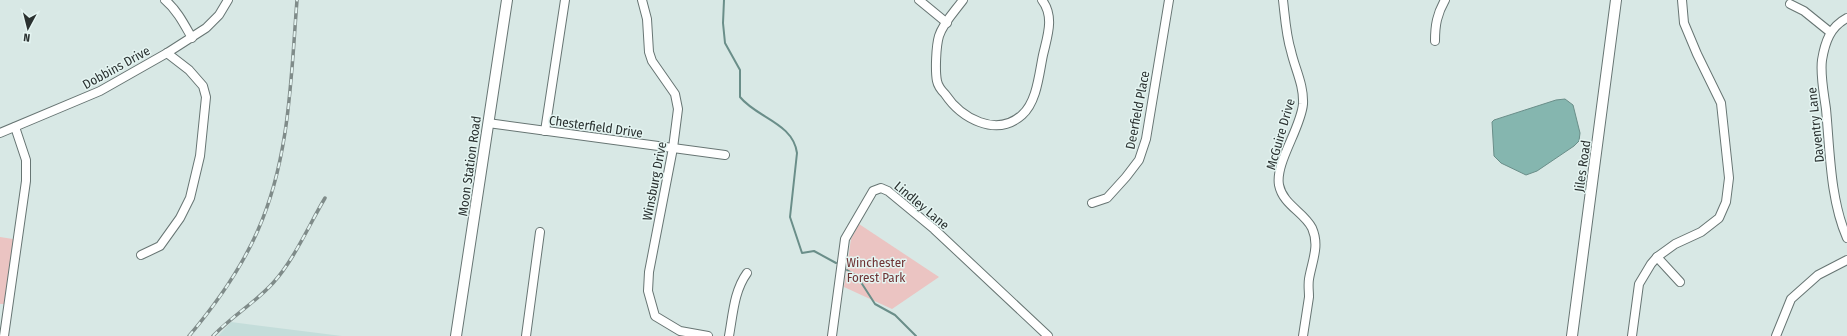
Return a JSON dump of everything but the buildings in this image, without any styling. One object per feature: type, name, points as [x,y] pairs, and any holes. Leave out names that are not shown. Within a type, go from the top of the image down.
[{"type":"street","points":[[165,0],[172,5],[192,38]]},
{"type":"street","name":"Dobbins Drive","points":[[0,133],[100,91],[167,53],[206,28],[219,15],[228,0]]},
{"type":"street","name":"Moon Station Road","points":[[456,336],[507,0]]},
{"type":"street","points":[[545,131],[565,0]]},
{"type":"street","name":"Winsburg Drive","points":[[642,0],[647,19],[649,52],[652,60],[671,88],[676,99],[678,109],[673,148],[649,272],[648,291],[655,316],[680,331],[708,336]]},
{"type":"street","points":[[919,0],[947,23]]},
{"type":"street","points":[[963,0],[939,36],[937,82],[949,101],[966,116],[986,125],[1007,125],[1022,115],[1030,104],[1038,82],[1050,20],[1046,5],[1042,0]]},
{"type":"street","name":"Deerfield Place","points":[[1092,203],[1107,198],[1139,160],[1146,139],[1169,0]]},
{"type":"street","name":"McGuire Drive","points":[[1283,0],[1290,50],[1302,86],[1303,105],[1297,126],[1282,163],[1279,185],[1288,203],[1312,228],[1316,242],[1314,264],[1309,279],[1309,296],[1303,336]]},
{"type":"street","points":[[1435,41],[1435,23],[1446,0]]},
{"type":"street","name":"Jiles Road","points":[[1572,336],[1616,0]]},
{"type":"street","points":[[1632,336],[1639,284],[1658,256],[1677,243],[1701,232],[1718,218],[1726,202],[1729,178],[1721,103],[1697,54],[1684,23],[1682,0]]},
{"type":"street","points":[[1790,4],[1804,11],[1830,32],[1835,25],[1847,18]]},
{"type":"street","name":"Daventry Lane","points":[[1830,32],[1822,61],[1823,81],[1834,186],[1843,228],[1847,238]]},
{"type":"street","points":[[141,255],[160,246],[180,218],[190,198],[200,156],[206,97],[203,86],[189,70],[167,53]]},
{"type":"street","name":"Chesterfield Drive","points":[[488,123],[725,155]]},
{"type":"street","points":[[4,336],[26,181],[26,160],[15,127]]},
{"type":"street","name":"Lindley Lane","points":[[832,336],[845,239],[873,191],[881,188],[888,191],[934,229],[1048,336]]},
{"type":"street","points":[[526,336],[540,232]]},
{"type":"street","points":[[1658,256],[1680,282]]},
{"type":"street","points":[[1776,336],[1791,299],[1818,275],[1847,260]]},
{"type":"street","points":[[729,336],[737,292],[740,282],[747,273]]},
{"type":"shaded area","points":[[231,322],[342,336],[218,336]]},
{"type":"green space","name":"Winchester Forest Park","points":[[859,224],[939,277],[892,309],[844,287],[851,239]]},
{"type":"green space","points":[[0,237],[13,239],[5,304],[0,304]]},
{"type":"water","points":[[1565,99],[1573,105],[1580,133],[1579,141],[1574,146],[1537,171],[1526,175],[1501,163],[1494,156],[1492,122],[1494,120],[1556,100]]},
{"type":"waterway","points":[[724,0],[723,23],[725,43],[740,70],[740,97],[747,104],[782,128],[794,143],[797,153],[790,217],[802,253],[814,251],[836,263]]},
{"type":"waterway","points":[[847,270],[857,276],[875,304],[895,315],[916,336]]},
{"type":"railway","points":[[189,336],[218,299],[244,259],[269,203],[283,146],[290,87],[297,0]]},
{"type":"railway","points":[[213,336],[252,303],[281,274],[325,198]]}]
